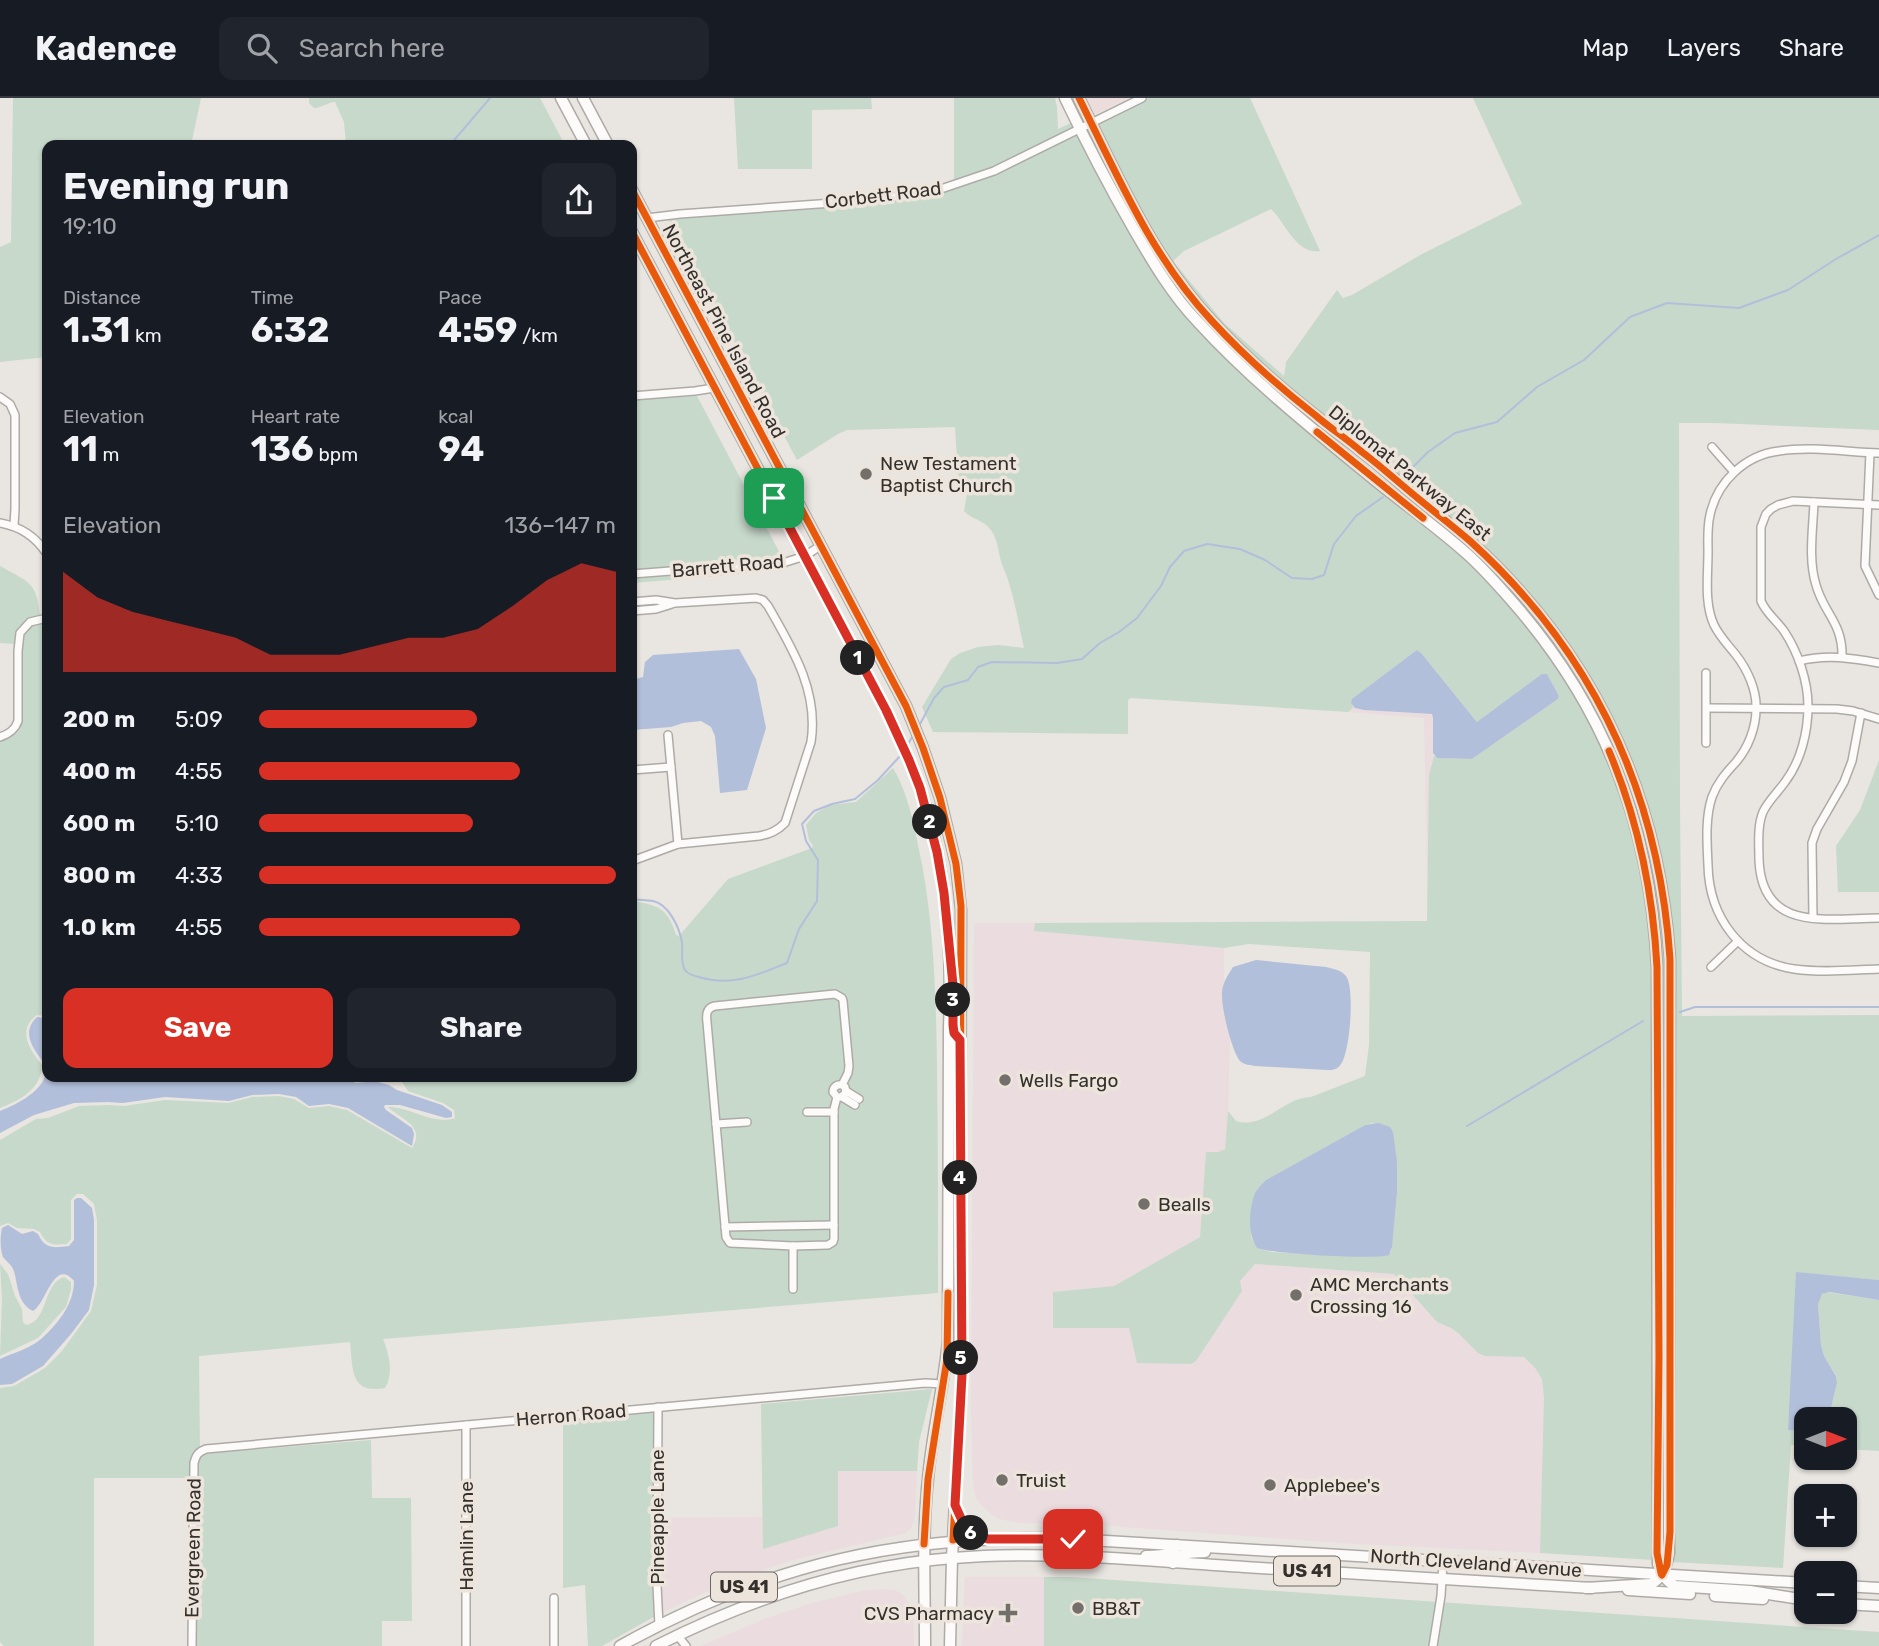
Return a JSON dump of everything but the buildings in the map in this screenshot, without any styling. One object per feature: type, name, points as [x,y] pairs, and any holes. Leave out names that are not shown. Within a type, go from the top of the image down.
[{"type":"main road","points":[[561,98],[583,140]]},
{"type":"main road","points":[[583,98],[605,140]]},
{"type":"main road","name":"Diplomat Parkway East","points":[[1065,98],[1113,192],[1166,271],[1229,340],[1280,393],[1443,519],[1539,614],[1563,643],[1577,664],[1590,700],[1639,793],[1657,856],[1668,926],[1671,985],[1670,1532],[1667,1565],[1662,1575]]},
{"type":"main road","name":"Diplomat Parkway East","points":[[1079,98],[1166,271]]},
{"type":"main road","name":"Northeast Pine Island Road","points":[[637,199],[913,723],[940,798],[951,839],[959,889],[962,937],[962,1375],[950,1646]]},
{"type":"main road","name":"Northeast Pine Island Road","points":[[637,242],[900,739],[928,815],[937,852],[944,893],[949,954],[948,1340],[928,1477],[924,1544],[925,1646]]},
{"type":"main road","points":[[949,954],[954,1033],[960,1040]]},
{"type":"main road","points":[[955,1505],[965,1527],[971,1533],[988,1539]]},
{"type":"main road","name":"North Cleveland Avenue","points":[[620,1646],[723,1595],[788,1572],[875,1551],[953,1540],[1041,1538],[1794,1582]]},
{"type":"main road","points":[[1102,1558],[1164,1555],[1177,1545]]},
{"type":"main road","points":[[1173,1563],[1176,1557],[1183,1554],[1241,1549]]},
{"type":"main road","name":"North Cleveland Avenue","points":[[656,1646],[734,1610],[803,1586],[869,1570],[952,1558],[1026,1555],[1102,1558],[1794,1599]]},
{"type":"main road","points":[[1586,1588],[1651,1584],[1662,1575],[1675,1586],[1750,1591],[1794,1598]]},
{"type":"main road","points":[[1857,1587],[1879,1588]]},
{"type":"main road","points":[[1857,1605],[1879,1606]]},
{"type":"street","name":"Corbett Road","points":[[647,218],[893,198],[932,192],[994,172],[1142,98]]},
{"type":"street","points":[[637,396],[714,388]]},
{"type":"street","points":[[0,397],[10,404],[15,415],[14,525]]},
{"type":"street","points":[[1712,447],[1734,472]]},
{"type":"street","points":[[1879,453],[1779,450],[1759,456],[1734,472],[1721,488],[1710,514],[1708,529],[1710,614],[1719,635],[1749,676],[1756,709],[1750,738],[1716,788],[1710,804],[1708,874],[1712,897],[1720,917],[1738,941],[1764,959],[1793,969],[1879,970]]},
{"type":"street","points":[[1870,453],[1865,566],[1879,595]]},
{"type":"street","points":[[1879,505],[1793,501],[1778,505],[1766,514],[1763,521],[1760,534],[1761,601],[1786,635],[1799,661],[1808,708],[1799,757],[1788,778],[1761,816],[1759,856],[1763,886],[1774,903],[1791,915],[1813,918],[1879,918]]},
{"type":"street","points":[[1814,502],[1813,576],[1819,595],[1840,631],[1842,657]]},
{"type":"street","points":[[0,523],[14,525],[35,538],[42,547]]},
{"type":"street","name":"Barrett Road","points":[[637,574],[786,562],[804,556],[820,546]]},
{"type":"street","points":[[637,603],[656,609],[675,603],[757,598],[763,600],[800,666],[812,712],[813,729],[785,823],[779,829],[759,836],[678,844],[637,859]]},
{"type":"street","points":[[637,609],[646,605]]},
{"type":"street","points":[[0,737],[10,733],[18,721],[20,633],[30,622],[42,619]]},
{"type":"street","points":[[1799,661],[1819,656],[1879,663]]},
{"type":"street","points":[[1706,673],[1706,743]]},
{"type":"street","points":[[1707,708],[1837,709],[1879,719]]},
{"type":"street","points":[[1813,918],[1812,842],[1847,775],[1861,713]]},
{"type":"street","points":[[668,735],[678,844]]},
{"type":"street","points":[[637,770],[671,767]]},
{"type":"street","points":[[1711,967],[1738,941]]},
{"type":"street","points":[[839,995],[843,1001],[849,1066],[835,1112],[834,1239],[831,1244],[793,1246],[727,1241],[706,1014],[710,1007],[839,995]]},
{"type":"street","points":[[842,1092],[857,1102]]},
{"type":"street","points":[[807,1112],[835,1112]]},
{"type":"street","points":[[716,1124],[747,1122]]},
{"type":"street","points":[[725,1227],[834,1225]]},
{"type":"street","points":[[793,1246],[793,1289]]},
{"type":"street","name":"Herron Road","points":[[200,1452],[206,1449],[658,1407],[925,1383],[943,1384]]},
{"type":"street","name":"Pineapple Lane","points":[[658,1407],[659,1626]]},
{"type":"street","name":"Hamlin Lane","points":[[466,1425],[466,1646]]},
{"type":"street","name":"Evergreen Road","points":[[192,1646],[194,1463],[200,1452]]},
{"type":"street","points":[[1433,1646],[1443,1562]]},
{"type":"street","points":[[554,1598],[554,1646]]},
{"type":"street","points":[[677,1635],[685,1646]]},
{"type":"shaded area","points":[[1086,98],[1128,98],[1094,115]]},
{"type":"shaded area","points":[[1354,707],[1432,714],[1434,756],[1429,775],[1428,908],[1424,718],[1348,712]]},
{"type":"shaded area","points":[[974,923],[1035,923],[1035,931],[1224,948],[1222,994],[1230,1036],[1227,1144],[1223,1151],[1206,1152],[1200,1237],[1114,1286],[1053,1292],[1129,1328],[1137,1363],[1242,1286],[1239,1281],[1255,1264],[1394,1274],[1437,1322],[1458,1333],[1478,1353],[1524,1357],[1542,1379],[1544,1429],[1540,1553],[1339,1543],[1085,1524],[1021,1523],[995,1517],[981,1505],[973,1485],[971,1409]]},
{"type":"shaded area","points":[[838,1471],[917,1471],[915,1517],[911,1528],[906,1533],[793,1560],[745,1576],[657,1615],[657,1518],[763,1517],[764,1549]]},
{"type":"shaded area","points":[[965,1577],[1044,1577],[1044,1646],[962,1646]]},
{"type":"shaded area","points":[[862,1591],[897,1591],[911,1606],[914,1646],[701,1646],[767,1618],[812,1603]]},
{"type":"green space","points":[[13,98],[201,98],[192,140],[42,140],[42,358],[0,362],[0,247],[11,242]]},
{"type":"green space","points":[[309,98],[540,98],[562,140],[346,140],[344,122],[335,102],[314,108],[309,103]]},
{"type":"green space","points":[[734,98],[871,98],[872,109],[812,110],[812,169],[738,169]]},
{"type":"green space","points":[[954,98],[1055,98],[1058,129],[1073,122],[1076,128],[992,169],[954,182]]},
{"type":"green space","points":[[1149,98],[1250,98],[1320,251],[1311,251],[1297,243],[1271,209],[1184,251],[1173,261],[1224,323],[1284,376],[1286,362],[1337,290],[1343,298],[1352,295],[1422,254],[1522,204],[1473,98],[1879,98],[1879,430],[1679,423],[1682,1016],[1879,1015],[1879,1280],[1797,1273],[1789,1430],[1794,1430],[1794,1445],[1791,1445],[1783,1568],[1671,1562],[1674,1532],[1674,959],[1666,886],[1643,792],[1593,685],[1566,642],[1513,580],[1232,337],[1191,292],[1163,251],[1096,125]]},
{"type":"green space","points":[[1090,128],[1166,267],[1162,269],[1116,191],[1085,130]]},
{"type":"green space","points":[[1078,133],[1194,323],[1452,545],[1503,596],[1566,676],[1607,754],[1628,811],[1648,903],[1654,967],[1654,1560],[1540,1553],[1544,1398],[1542,1379],[1524,1357],[1485,1356],[1478,1353],[1458,1333],[1437,1322],[1394,1274],[1255,1264],[1240,1281],[1242,1291],[1196,1361],[1191,1364],[1137,1363],[1129,1328],[1053,1328],[1053,1292],[1114,1286],[1200,1237],[1206,1152],[1225,1149],[1228,1111],[1236,1121],[1256,1121],[1301,1098],[1311,1097],[1365,1076],[1369,1045],[1370,952],[1249,944],[1224,948],[1034,931],[1035,923],[1427,921],[1429,775],[1434,756],[1472,759],[1559,696],[1547,674],[1478,723],[1422,654],[1352,706],[1354,707],[1348,712],[1131,698],[1128,700],[1128,734],[933,732],[922,707],[951,659],[978,647],[998,645],[1024,648],[1013,597],[994,534],[985,524],[964,511],[967,494],[958,474],[955,427],[847,430],[797,460],[668,218],[856,205],[933,195],[996,174]],"holes":[[[1373,1123],[1397,1162],[1397,1194],[1391,1252],[1328,1255],[1272,1252],[1257,1248],[1251,1237],[1251,1218],[1256,1192],[1266,1180]]]},
{"type":"green space","points":[[1169,272],[1276,386],[1273,390],[1199,319],[1166,275]]},
{"type":"green space","points":[[697,396],[783,559],[637,571],[637,400]]},
{"type":"green space","points":[[786,565],[788,568],[637,583],[637,578]]},
{"type":"green space","points":[[0,566],[29,584],[39,604],[40,616],[23,626],[15,644],[0,643]]},
{"type":"green space","points":[[1492,567],[1537,616],[1591,696],[1587,698],[1553,647],[1489,571]]},
{"type":"green space","points":[[42,622],[42,1016],[37,1015],[31,1021],[26,1033],[33,1053],[42,1065],[34,1087],[22,1097],[0,1108],[0,741],[20,729],[23,695],[22,641],[32,625]]},
{"type":"green space","points":[[1608,731],[1631,781],[1653,856],[1667,959],[1664,1561],[1661,1561],[1655,902],[1605,734]]},
{"type":"green space","points":[[1879,760],[1879,892],[1838,892],[1836,846],[1860,810]]},
{"type":"green space","points":[[893,768],[908,802],[922,864],[932,939],[937,1040],[938,1293],[383,1339],[390,1370],[385,1388],[373,1389],[359,1383],[353,1369],[350,1342],[199,1356],[200,1454],[371,1440],[372,1498],[411,1498],[412,1621],[382,1621],[382,1646],[194,1646],[195,1478],[94,1478],[94,1646],[4,1646],[0,1642],[0,1388],[14,1386],[45,1368],[62,1351],[91,1311],[97,1285],[97,1220],[94,1204],[83,1194],[77,1194],[71,1200],[71,1239],[67,1244],[51,1244],[34,1229],[17,1228],[8,1223],[0,1226],[0,1140],[36,1119],[48,1118],[79,1106],[124,1106],[165,1100],[229,1103],[252,1097],[279,1096],[294,1099],[309,1108],[329,1106],[347,1110],[412,1148],[416,1140],[414,1129],[388,1107],[439,1120],[455,1118],[454,1110],[443,1103],[408,1091],[402,1082],[637,1082],[637,902],[661,909],[679,936],[728,879],[812,848],[806,825],[816,813],[830,805],[856,802]]},
{"type":"green space","points":[[0,1264],[8,1274],[26,1325],[39,1317],[57,1281],[64,1277],[71,1282],[71,1289],[66,1307],[38,1338],[0,1356],[2,1299]]},
{"type":"green space","points":[[1826,1292],[1879,1300],[1879,1451],[1857,1450],[1857,1407],[1831,1407],[1837,1383],[1836,1375],[1824,1356],[1821,1345],[1818,1304],[1820,1296]]},
{"type":"green space","points":[[932,1389],[919,1442],[917,1471],[838,1471],[838,1526],[763,1549],[761,1404]]},
{"type":"green space","points":[[660,1409],[657,1615],[602,1646],[588,1646],[585,1585],[563,1588],[563,1420]]},
{"type":"green space","points":[[1044,1577],[1879,1632],[1879,1646],[1044,1646]]},
{"type":"water","points":[[739,649],[756,679],[766,728],[747,790],[720,793],[715,736],[711,727],[701,721],[637,730],[637,679],[643,677],[645,662],[653,655]]},
{"type":"water","points":[[1417,650],[1477,722],[1542,674],[1547,674],[1559,696],[1558,699],[1472,759],[1437,758],[1433,753],[1432,714],[1364,710],[1355,708],[1351,703],[1352,699]]},
{"type":"water","points":[[1256,960],[1326,967],[1346,976],[1350,993],[1350,1020],[1347,1047],[1338,1067],[1327,1070],[1256,1066],[1240,1061],[1227,1028],[1223,988],[1233,967]]},
{"type":"water","points":[[37,1017],[42,1018],[42,1060],[30,1041],[32,1023]]},
{"type":"water","points":[[42,1082],[378,1082],[442,1105],[452,1112],[452,1117],[446,1118],[400,1105],[385,1105],[386,1110],[412,1128],[412,1146],[348,1108],[329,1104],[309,1106],[296,1097],[279,1094],[252,1095],[229,1101],[165,1097],[123,1103],[74,1103],[34,1115],[0,1133],[0,1111],[20,1102]]},
{"type":"water","points":[[1379,1123],[1390,1127],[1393,1132],[1397,1162],[1397,1193],[1389,1255],[1323,1256],[1257,1248],[1250,1228],[1250,1213],[1255,1193],[1263,1183],[1365,1125]]},
{"type":"water","points":[[81,1198],[92,1208],[94,1220],[94,1285],[89,1310],[43,1366],[12,1384],[0,1385],[0,1359],[32,1345],[53,1327],[68,1306],[74,1281],[67,1275],[61,1275],[51,1284],[38,1307],[33,1311],[28,1308],[19,1293],[13,1269],[3,1257],[2,1228],[8,1225],[22,1234],[33,1231],[50,1246],[69,1246],[74,1240],[74,1200]]},
{"type":"water","points":[[1796,1272],[1879,1280],[1879,1300],[1829,1292],[1822,1294],[1818,1304],[1821,1345],[1837,1383],[1831,1407],[1794,1407],[1794,1430],[1788,1430]]},
{"type":"waterway","points":[[454,140],[490,98]]},
{"type":"waterway","points":[[1404,476],[1428,452],[1455,433],[1497,422],[1537,387],[1584,360],[1630,317],[1667,303],[1739,308],[1788,290],[1879,235]]},
{"type":"waterway","points":[[919,726],[934,698],[944,687],[968,680],[978,667],[992,662],[1057,663],[1082,659],[1137,618],[1161,586],[1170,567],[1184,551],[1207,544],[1240,549],[1265,560],[1292,578],[1312,579],[1324,575],[1334,544],[1356,516],[1383,497]]},
{"type":"waterway","points":[[908,744],[914,734]]},
{"type":"waterway","points":[[637,899],[659,903],[669,912],[681,937],[683,967],[691,975],[711,980],[733,980],[787,963],[799,929],[817,901],[818,860],[806,841],[802,824],[814,811],[855,799],[878,780],[901,755]]},
{"type":"waterway","points":[[1680,1012],[1695,1007],[1879,1007]]},
{"type":"waterway","points":[[1467,1126],[1643,1021]]},
{"type":"cycle path","points":[[1079,98],[1137,214],[1190,296],[1261,370],[1464,536],[1514,584],[1552,630],[1585,679],[1612,730],[1635,784],[1652,840],[1663,898],[1670,959],[1670,1532],[1667,1565],[1662,1575]]},
{"type":"cycle path","points":[[637,199],[906,706],[940,798],[956,864],[961,906],[962,1375],[953,1540]]},
{"type":"cycle path","points":[[637,241],[902,744],[922,797],[937,851],[943,884],[950,985]]},
{"type":"cycle path","points":[[1317,432],[1423,518]]},
{"type":"cycle path","points":[[1609,751],[1636,830],[1648,884],[1657,967],[1657,1553],[1661,1573]]},
{"type":"cycle path","points":[[924,1544],[928,1479],[947,1359],[948,1293]]},
{"type":"place","name":"New Testament Baptist Church","points":[[866,474]]},
{"type":"place","name":"Wells Fargo","points":[[1005,1080]]},
{"type":"place","name":"Bealls","points":[[1144,1204]]},
{"type":"place","name":"AMC Merchants Crossing 16","points":[[1296,1295]]},
{"type":"place","name":"Truist","points":[[1002,1480]]},
{"type":"place","name":"Applebee's","points":[[1270,1485]]},
{"type":"place","name":"BB&T","points":[[1078,1608]]},
{"type":"place","name":"CVS Pharmacy","points":[[1008,1613]]},
{"type":"route","points":[[774,498],[898,735],[920,788],[937,852],[953,985],[953,1025],[956,1038],[960,1040],[962,1375],[955,1505],[965,1527],[971,1533],[988,1539],[1073,1539]]}]
